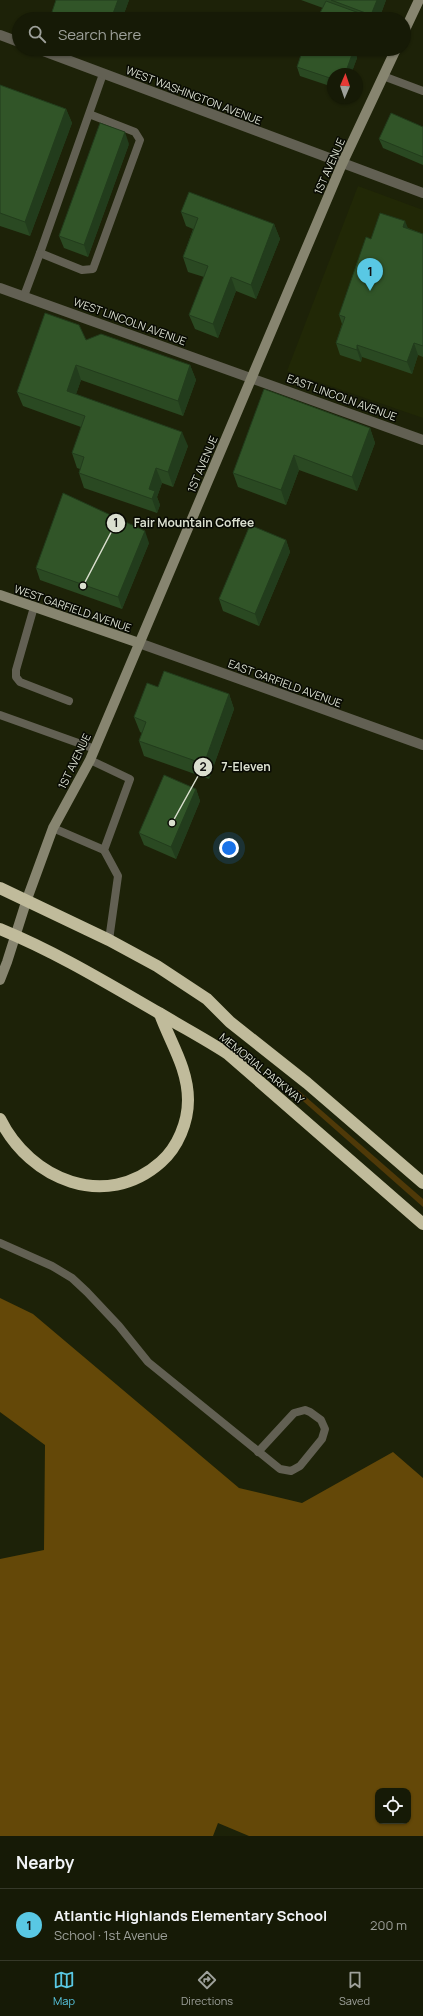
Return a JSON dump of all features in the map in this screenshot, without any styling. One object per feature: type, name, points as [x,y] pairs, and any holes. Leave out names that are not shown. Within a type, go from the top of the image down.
[{"type":"highway","name":"MEMORIAL PARKWAY","points":[[0,888],[27,899],[109,940],[157,966],[207,999],[230,1022],[318,1093],[423,1183]]},
{"type":"highway","name":"MEMORIAL PARKWAY","points":[[0,929],[64,959],[160,1014],[192,1030],[228,1054],[423,1224]]},
{"type":"highway","points":[[0,1119],[13,1140],[27,1155],[47,1170],[64,1180],[82,1185],[118,1185],[135,1180],[150,1171],[166,1158],[177,1143],[185,1123],[188,1101],[187,1081],[182,1064],[168,1038],[160,1014]]},
{"type":"street","points":[[411,17],[419,0]]},
{"type":"street","points":[[0,35],[12,39]]},
{"type":"street","name":"WEST WASHINGTON AVENUE","points":[[56,56],[423,193]]},
{"type":"street","name":"1ST AVENUE","points":[[0,980],[53,828],[90,760],[342,164],[393,56]]},
{"type":"street","name":"WEST LINCOLN AVENUE","points":[[0,288],[252,378]]},
{"type":"street","name":"EAST LINCOLN AVENUE","points":[[252,378],[423,440]]},
{"type":"street","name":"WEST GARFIELD AVENUE","points":[[0,595],[139,643]]},
{"type":"street","name":"EAST GARFIELD AVENUE","points":[[139,643],[423,746]]},
{"type":"lane","points":[[24,296],[103,74]]},
{"type":"lane","points":[[383,76],[423,91]]},
{"type":"lane","points":[[40,253],[82,270],[93,269],[138,147],[140,140],[135,132],[89,114]]},
{"type":"lane","points":[[34,607],[16,670],[16,677],[20,682],[69,701]]},
{"type":"lane","points":[[0,715],[94,749]]},
{"type":"lane","points":[[90,760],[130,779],[104,850]]},
{"type":"lane","points":[[53,828],[104,850],[118,876],[109,940]]},
{"type":"lane","points":[[0,1243],[52,1266],[72,1278],[119,1326],[148,1362],[258,1452],[280,1469],[291,1471],[300,1466],[322,1439],[325,1429],[324,1424],[310,1412],[300,1410],[290,1417],[258,1452]]},
{"type":"shaded area","points":[[358,186],[423,210],[423,418],[287,371]]},
{"type":"shaded area","points":[[298,1090],[423,1199],[423,1207],[295,1094]]},
{"type":"shaded area","points":[[0,1298],[33,1314],[239,1488],[302,1503],[393,1452],[423,1478],[423,1836],[249,1836],[218,1823],[213,1836],[0,1836],[0,1559],[44,1550],[45,1445],[0,1412]]},
{"type":"building","points":[[56,0],[118,0],[114,12],[52,12]]},
{"type":"building","points":[[331,0],[377,0],[372,12],[363,12]]},
{"type":"building","points":[[326,1],[356,12],[320,12]]},
{"type":"building","points":[[301,56],[351,56],[347,68],[327,68],[327,77],[297,67]]},
{"type":"building","points":[[0,85],[66,109],[25,222],[0,213]]},
{"type":"building","points":[[391,113],[423,127],[423,157],[379,139]]},
{"type":"building","points":[[100,123],[125,132],[84,245],[59,236]]},
{"type":"building","points":[[189,192],[274,224],[251,285],[231,277],[213,324],[189,315],[208,266],[183,257],[198,218],[181,212]]},
{"type":"building","points":[[380,213],[405,221],[403,227],[423,234],[423,346],[414,343],[407,362],[357,345],[357,350],[336,343],[345,317],[339,315],[366,237],[371,239]]},
{"type":"building","points":[[45,313],[79,325],[86,340],[101,334],[190,365],[178,401],[76,365],[67,391],[182,432],[168,472],[156,468],[149,489],[155,491],[152,499],[79,473],[84,457],[72,453],[85,416],[17,392]]},
{"type":"building","points":[[264,389],[370,428],[352,477],[294,455],[281,490],[233,473]]},
{"type":"building","points":[[63,493],[145,531],[118,597],[36,568]]},
{"type":"building","points":[[250,525],[286,540],[255,614],[219,599]]},
{"type":"building","points":[[164,671],[229,694],[204,764],[139,741],[146,722],[134,717],[147,683],[158,687]]},
{"type":"building","points":[[164,775],[196,789],[171,847],[139,833]]},
{"type":"place","name":"Atlantic Highlands Elementary School","points":[[370,291]]},
{"type":"place","name":"Fair Mountain Coffee","points":[[83,586]]},
{"type":"place","name":"7-Eleven","points":[[172,823]]}]
